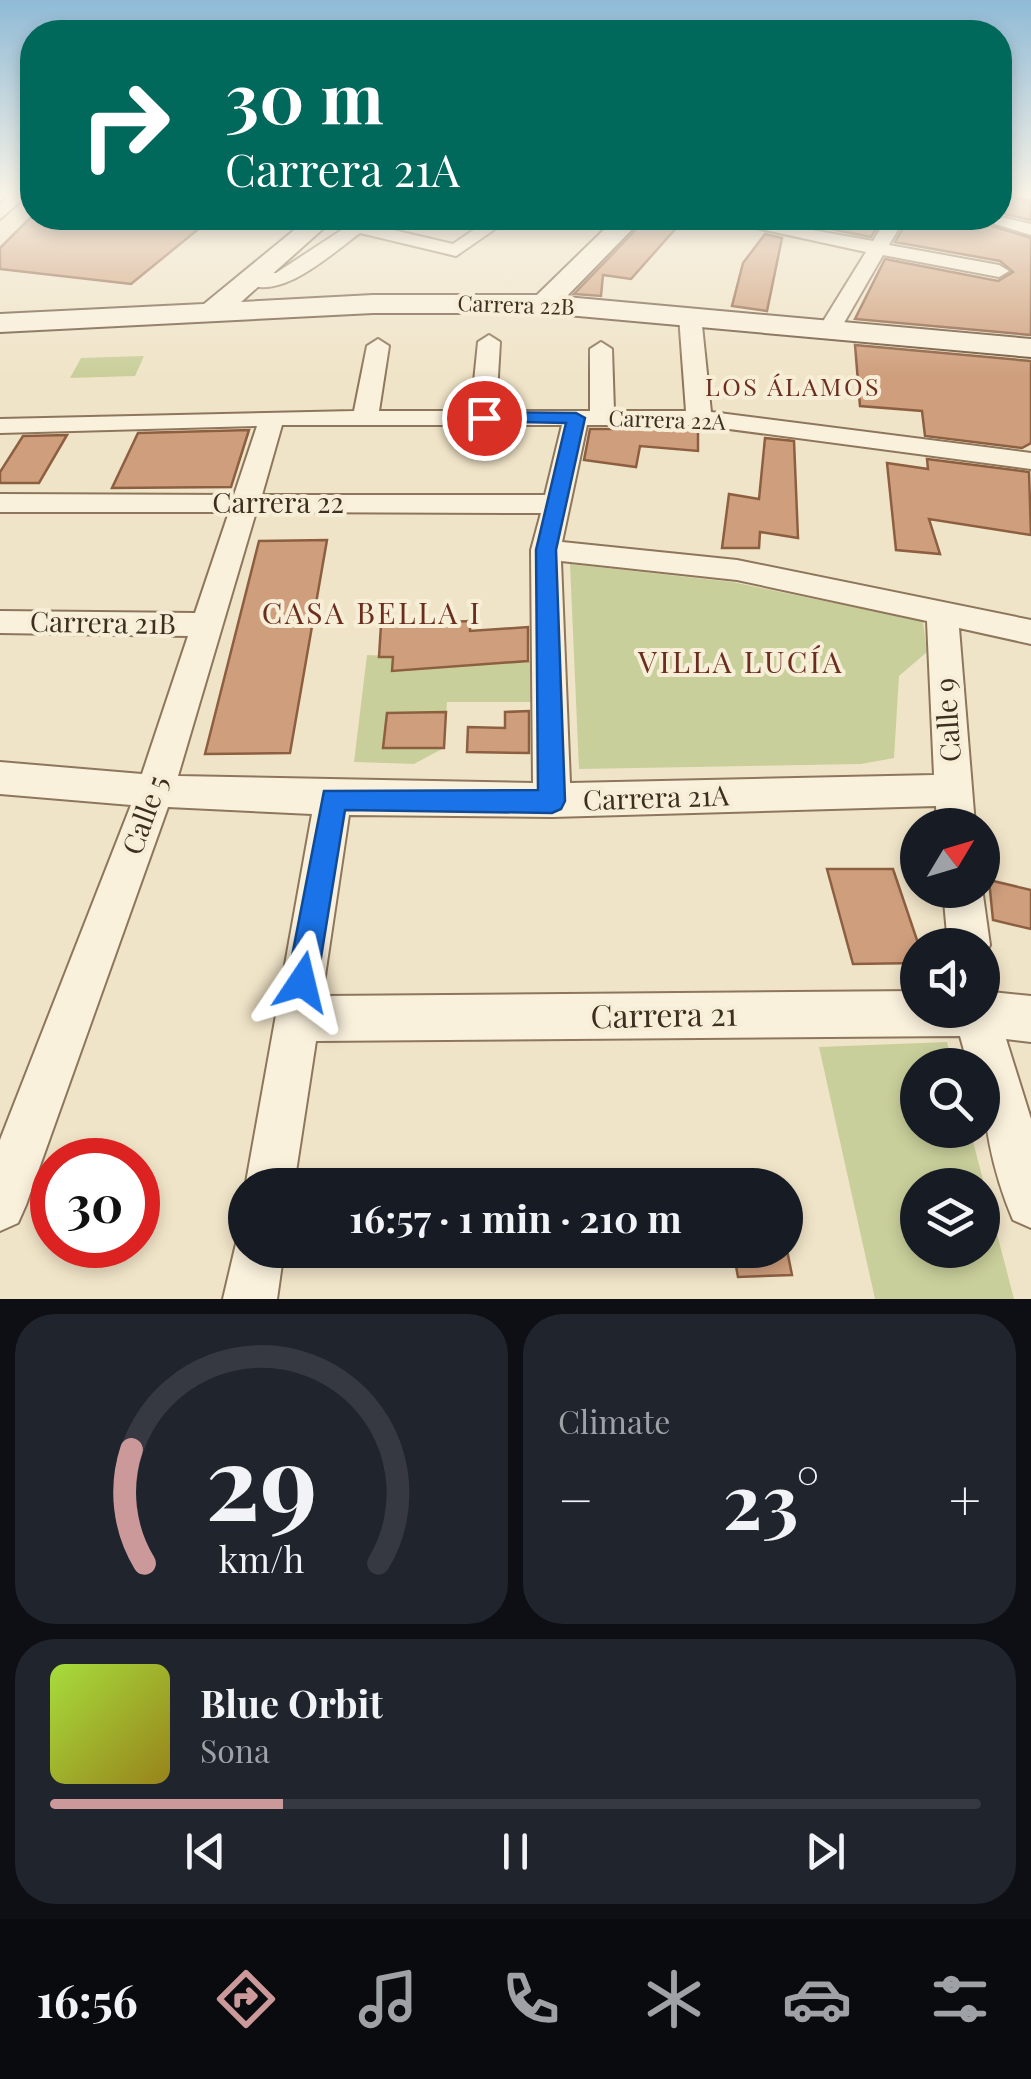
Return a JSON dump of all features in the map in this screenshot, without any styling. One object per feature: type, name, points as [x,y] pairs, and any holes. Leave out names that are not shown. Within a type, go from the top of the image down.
[{"type":"street","points":[[210,314],[279,255]]},
{"type":"street","points":[[250,279],[280,279],[316,255]]},
{"type":"street","points":[[544,304],[589,255]]},
{"type":"street","points":[[830,328],[875,255]]},
{"type":"street","points":[[913,255],[998,271]]},
{"type":"street","name":"Carrera 22B","points":[[0,323],[373,304],[544,304],[1031,348]]},
{"type":"street","points":[[690,316],[699,418]]},
{"type":"street","points":[[484,418],[489,342]]},
{"type":"street","points":[[365,419],[378,346]]},
{"type":"street","points":[[552,801],[546,550],[556,504],[589,417],[600,349]]},
{"type":"street","name":"Carrera 22A","points":[[2,428],[272,418],[699,418],[1031,461]]},
{"type":"street","name":"Calle 5","points":[[0,1205],[154,794],[272,418]]},
{"type":"street","name":"Carrera 22","points":[[0,503],[556,504]]},
{"type":"street","points":[[546,550],[737,570],[1031,632]]},
{"type":"street","name":"Calle 9","points":[[942,614],[955,807]]},
{"type":"street","name":"Carrera 21B","points":[[0,622],[207,624]]},
{"type":"street","name":"Carrera 21A","points":[[0,778],[154,794],[955,807]]},
{"type":"street","points":[[272,1168],[333,799]]},
{"type":"street","name":"Carrera 21","points":[[296,1020],[900,1013]]},
{"type":"street","name":"Carrera 21","points":[[1000,1015],[1031,1019]]},
{"type":"street","points":[[981,1028],[1031,1202]]},
{"type":"street","points":[[250,1299],[255,1268]]},
{"type":"green space","points":[[144,356],[135,376],[70,378],[81,358]]},
{"type":"green space","points":[[570,564],[732,582],[923,621],[927,652],[899,676],[894,758],[861,764],[579,769]]},
{"type":"green space","points":[[367,655],[533,661],[532,702],[447,702],[444,748],[414,764],[354,762]]},
{"type":"green space","points":[[947,1042],[949,1048],[900,1048],[900,1148],[975,1148],[980,1168],[900,1168],[900,1268],[1000,1268],[1000,1245],[1014,1299],[875,1299],[819,1047]]},
{"type":"building","points":[[0,255],[167,255],[131,284],[0,269]]},
{"type":"building","points":[[612,255],[653,255],[631,279],[603,275],[601,296],[574,294]]},
{"type":"building","points":[[749,255],[779,255],[767,311],[732,306],[743,263]]},
{"type":"building","points":[[965,255],[1031,255],[1031,335],[855,319],[885,259],[998,281],[1013,272],[1000,261]]},
{"type":"building","points":[[855,345],[1031,361],[1031,443],[1022,448],[925,436],[922,411],[860,406]]},
{"type":"building","points":[[590,429],[698,429],[698,451],[640,446],[636,467],[584,460]]},
{"type":"building","points":[[249,430],[231,487],[112,488],[138,433]]},
{"type":"building","points":[[67,435],[39,483],[0,483],[0,472],[23,436]]},
{"type":"building","points":[[765,438],[794,441],[798,538],[760,532],[759,548],[722,548],[729,494],[759,499]]},
{"type":"building","points":[[927,459],[1029,472],[1031,535],[929,519],[940,554],[896,550],[887,463],[928,469]]},
{"type":"building","points":[[327,540],[290,753],[205,754],[259,541]]},
{"type":"building","points":[[470,621],[470,631],[528,627],[528,661],[392,671],[393,657],[379,657],[381,625]]},
{"type":"building","points":[[529,711],[529,753],[467,752],[468,727],[505,728],[505,712]]},
{"type":"building","points":[[446,712],[444,748],[383,748],[387,713]]},
{"type":"building","points":[[827,869],[893,869],[900,890],[900,908],[906,908],[913,928],[900,928],[900,963],[853,964]]},
{"type":"building","points":[[1000,883],[1031,890],[1031,929],[993,920],[992,908],[1000,908]]},
{"type":"building","points":[[736,1268],[791,1268],[792,1275],[738,1277]]},
{"type":"district","name":"LOS ÁLAMOS","points":[[793,387]]},
{"type":"district","name":"CASA BELLA I","points":[[372,614]]},
{"type":"district","name":"VILLA LUCÍA","points":[[741,663]]},
{"type":"route","points":[[302,982],[333,799],[552,801],[546,550],[576,418],[484,418]]}]
